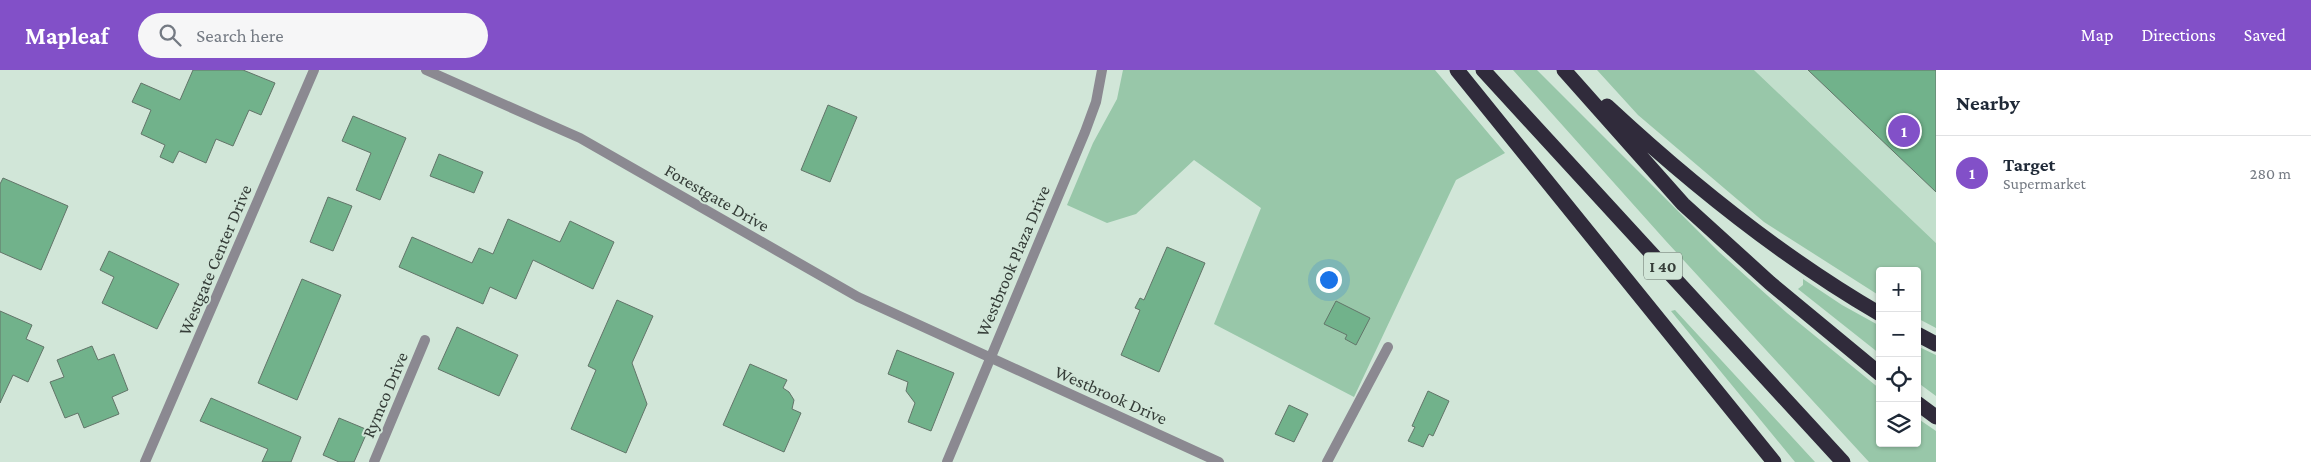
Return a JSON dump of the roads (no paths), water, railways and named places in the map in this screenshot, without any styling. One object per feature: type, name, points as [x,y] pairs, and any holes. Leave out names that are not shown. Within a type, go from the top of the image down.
[{"type":"highway","points":[[1457,70],[1774,462]]},
{"type":"highway","name":"I 40","points":[[1483,70],[1843,462]]},
{"type":"highway","points":[[1566,70],[1648,144],[1728,210],[1807,269],[1877,312]]},
{"type":"highway","points":[[1566,70],[1690,210],[1770,283],[1876,371]]},
{"type":"highway","points":[[1921,336],[1936,344]]},
{"type":"highway","points":[[1921,406],[1936,417]]},
{"type":"street","name":"Westgate Center Drive","points":[[145,462],[314,70]]},
{"type":"street","name":"Forestgate Drive","points":[[426,70],[580,138],[858,297],[990,358]]},
{"type":"street","name":"Westbrook Plaza Drive","points":[[947,462],[1085,132],[1096,102],[1102,70]]},
{"type":"street","name":"Rymco Drive","points":[[374,462],[425,340]]},
{"type":"street","points":[[1327,462],[1388,347]]},
{"type":"street","name":"Westbrook Drive","points":[[990,358],[1219,462]]},
{"type":"place","name":"Target","points":[[1904,131]]}]
